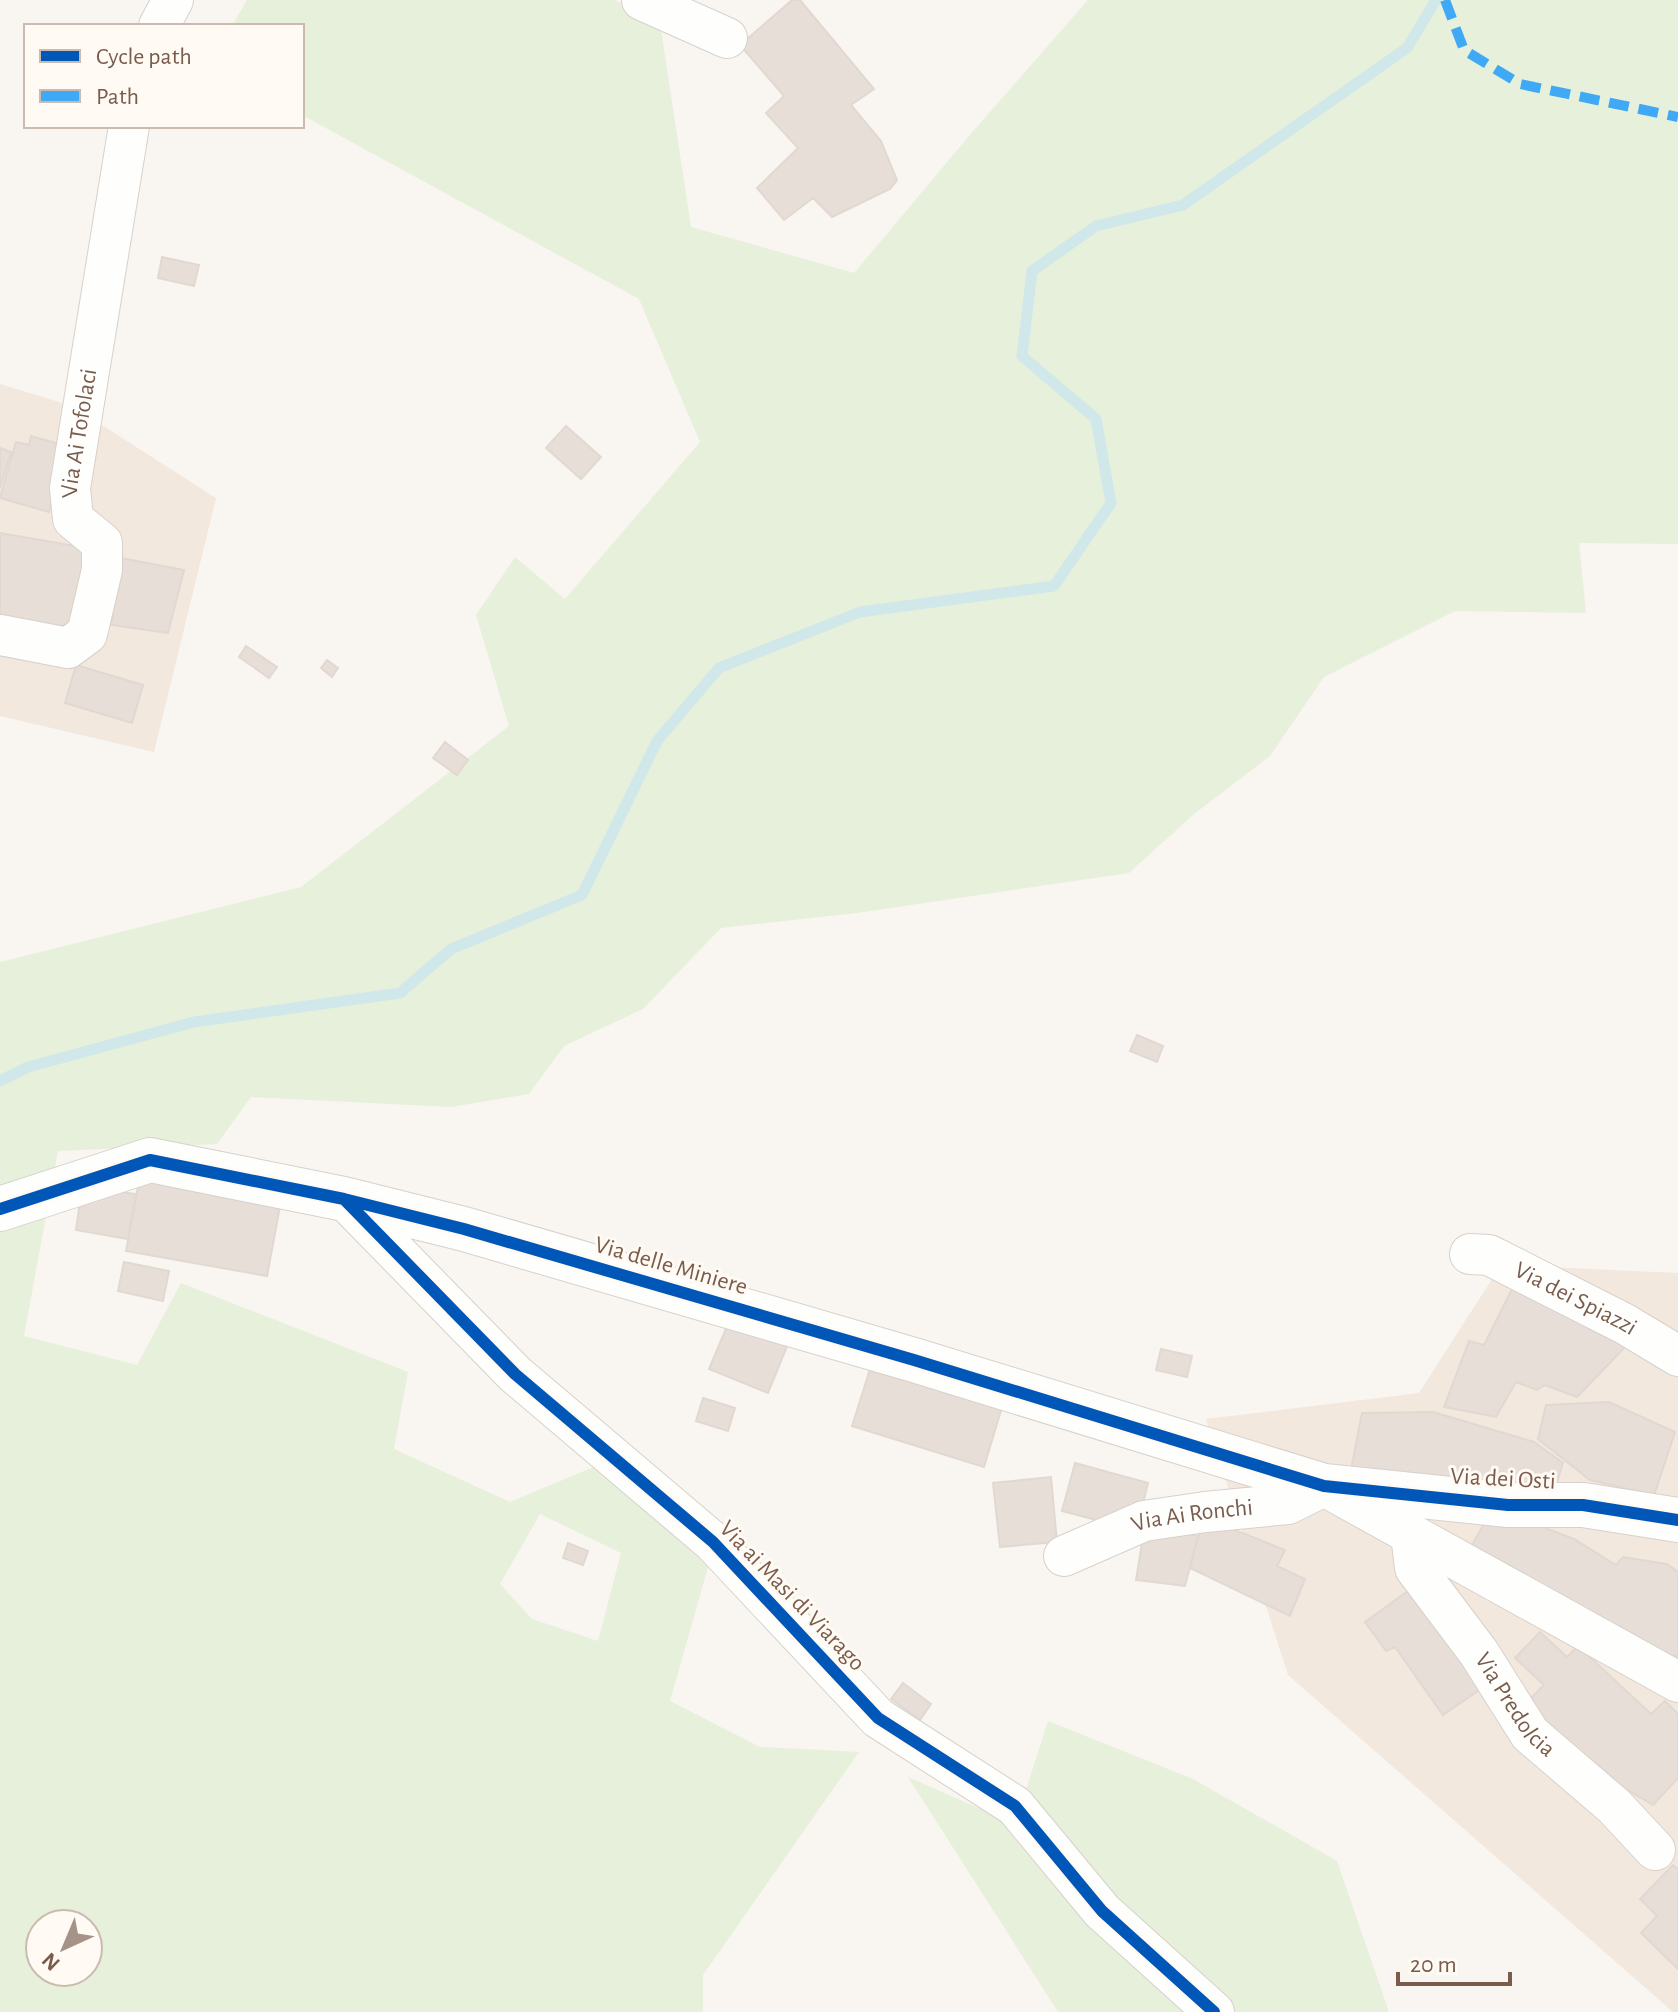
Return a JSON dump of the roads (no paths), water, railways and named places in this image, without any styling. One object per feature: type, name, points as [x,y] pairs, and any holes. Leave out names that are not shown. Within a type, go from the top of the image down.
[{"type":"street","points":[[160,24],[173,0]]},
{"type":"street","points":[[642,0],[727,38]]},
{"type":"street","name":"Via Ai Tofolaci","points":[[0,635],[68,648],[87,634],[102,570],[102,543],[73,519],[70,488],[129,128]]},
{"type":"street","name":"Via delle Miniere","points":[[0,1209],[150,1160],[344,1199],[464,1229],[794,1325],[1324,1486]]},
{"type":"street","name":"Via ai Masi di Viarago","points":[[344,1199],[515,1374],[713,1542],[878,1718],[1015,1806],[1102,1911],[1214,2012]]},
{"type":"street","name":"Via dei Spiazzi","points":[[1470,1254],[1489,1255],[1625,1324],[1678,1356]]},
{"type":"street","points":[[1324,1486],[1678,1682]]},
{"type":"street","name":"Via dei Osti","points":[[1324,1486],[1508,1505],[1583,1505],[1678,1520]]},
{"type":"street","name":"Via Ai Ronchi","points":[[1064,1556],[1144,1521],[1288,1504],[1324,1486]]},
{"type":"street","name":"Via Predolcia","points":[[1411,1534],[1415,1568],[1479,1653],[1530,1734],[1614,1806],[1655,1850]]},
{"type":"waterway","points":[[0,1081],[28,1067],[194,1022],[400,993],[451,949],[582,895],[657,741],[719,668],[860,612],[1054,586],[1111,503],[1096,419],[1022,356],[1032,271],[1096,226],[1183,205],[1407,48],[1436,0]]}]
